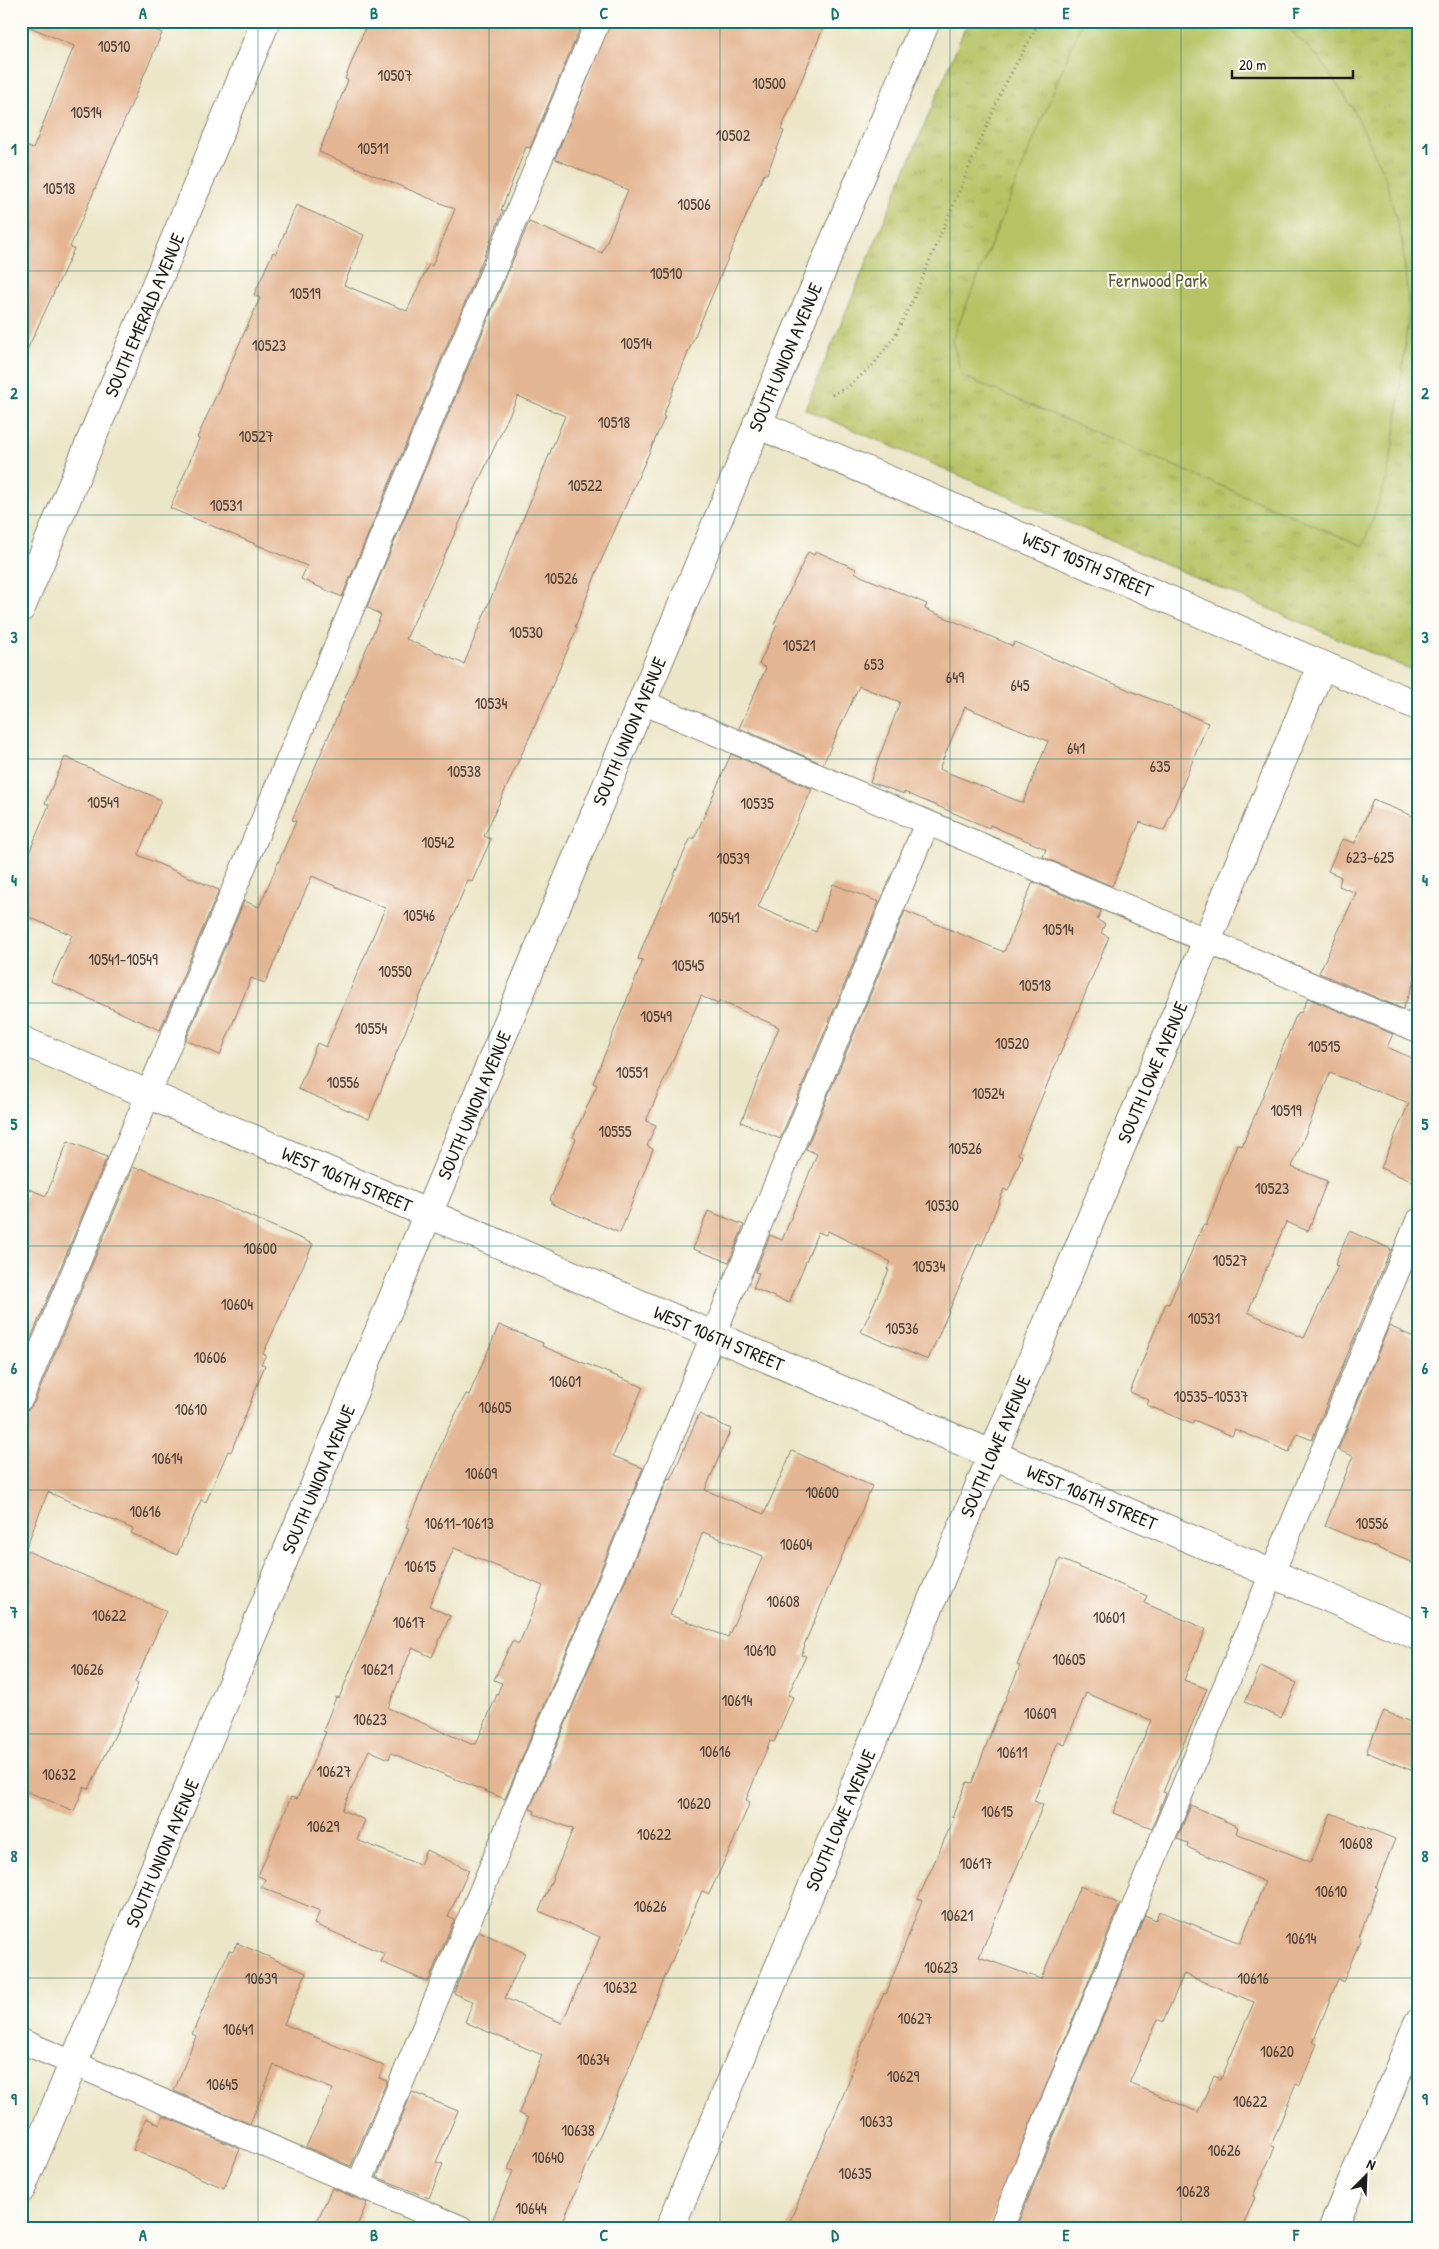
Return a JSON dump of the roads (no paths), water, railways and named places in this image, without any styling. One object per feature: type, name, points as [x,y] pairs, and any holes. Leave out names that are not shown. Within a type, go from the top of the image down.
[{"type":"street","name":"SOUTH EMERALD AVENUE","points":[[21,608],[266,21]]},
{"type":"street","name":"SOUTH UNION AVENUE","points":[[21,2189],[926,21]]},
{"type":"street","name":"WEST 105TH STREET","points":[[757,424],[1418,706]]},
{"type":"street","name":"SOUTH LOWE AVENUE","points":[[670,2228],[1322,665]]},
{"type":"street","name":"WEST 106TH STREET","points":[[21,1040],[1418,1636]]},
{"type":"street","points":[[1333,2228],[1418,2023]]},
{"type":"lane","points":[[21,1398],[598,21]]},
{"type":"lane","points":[[642,702],[1418,1030]]},
{"type":"lane","points":[[359,2184],[927,822]]},
{"type":"lane","points":[[1001,2228],[1418,1221]]},
{"type":"lane","points":[[21,2041],[461,2228]]},
{"type":"park label","name":"Fernwood Park","points":[[1158,280]]}]
